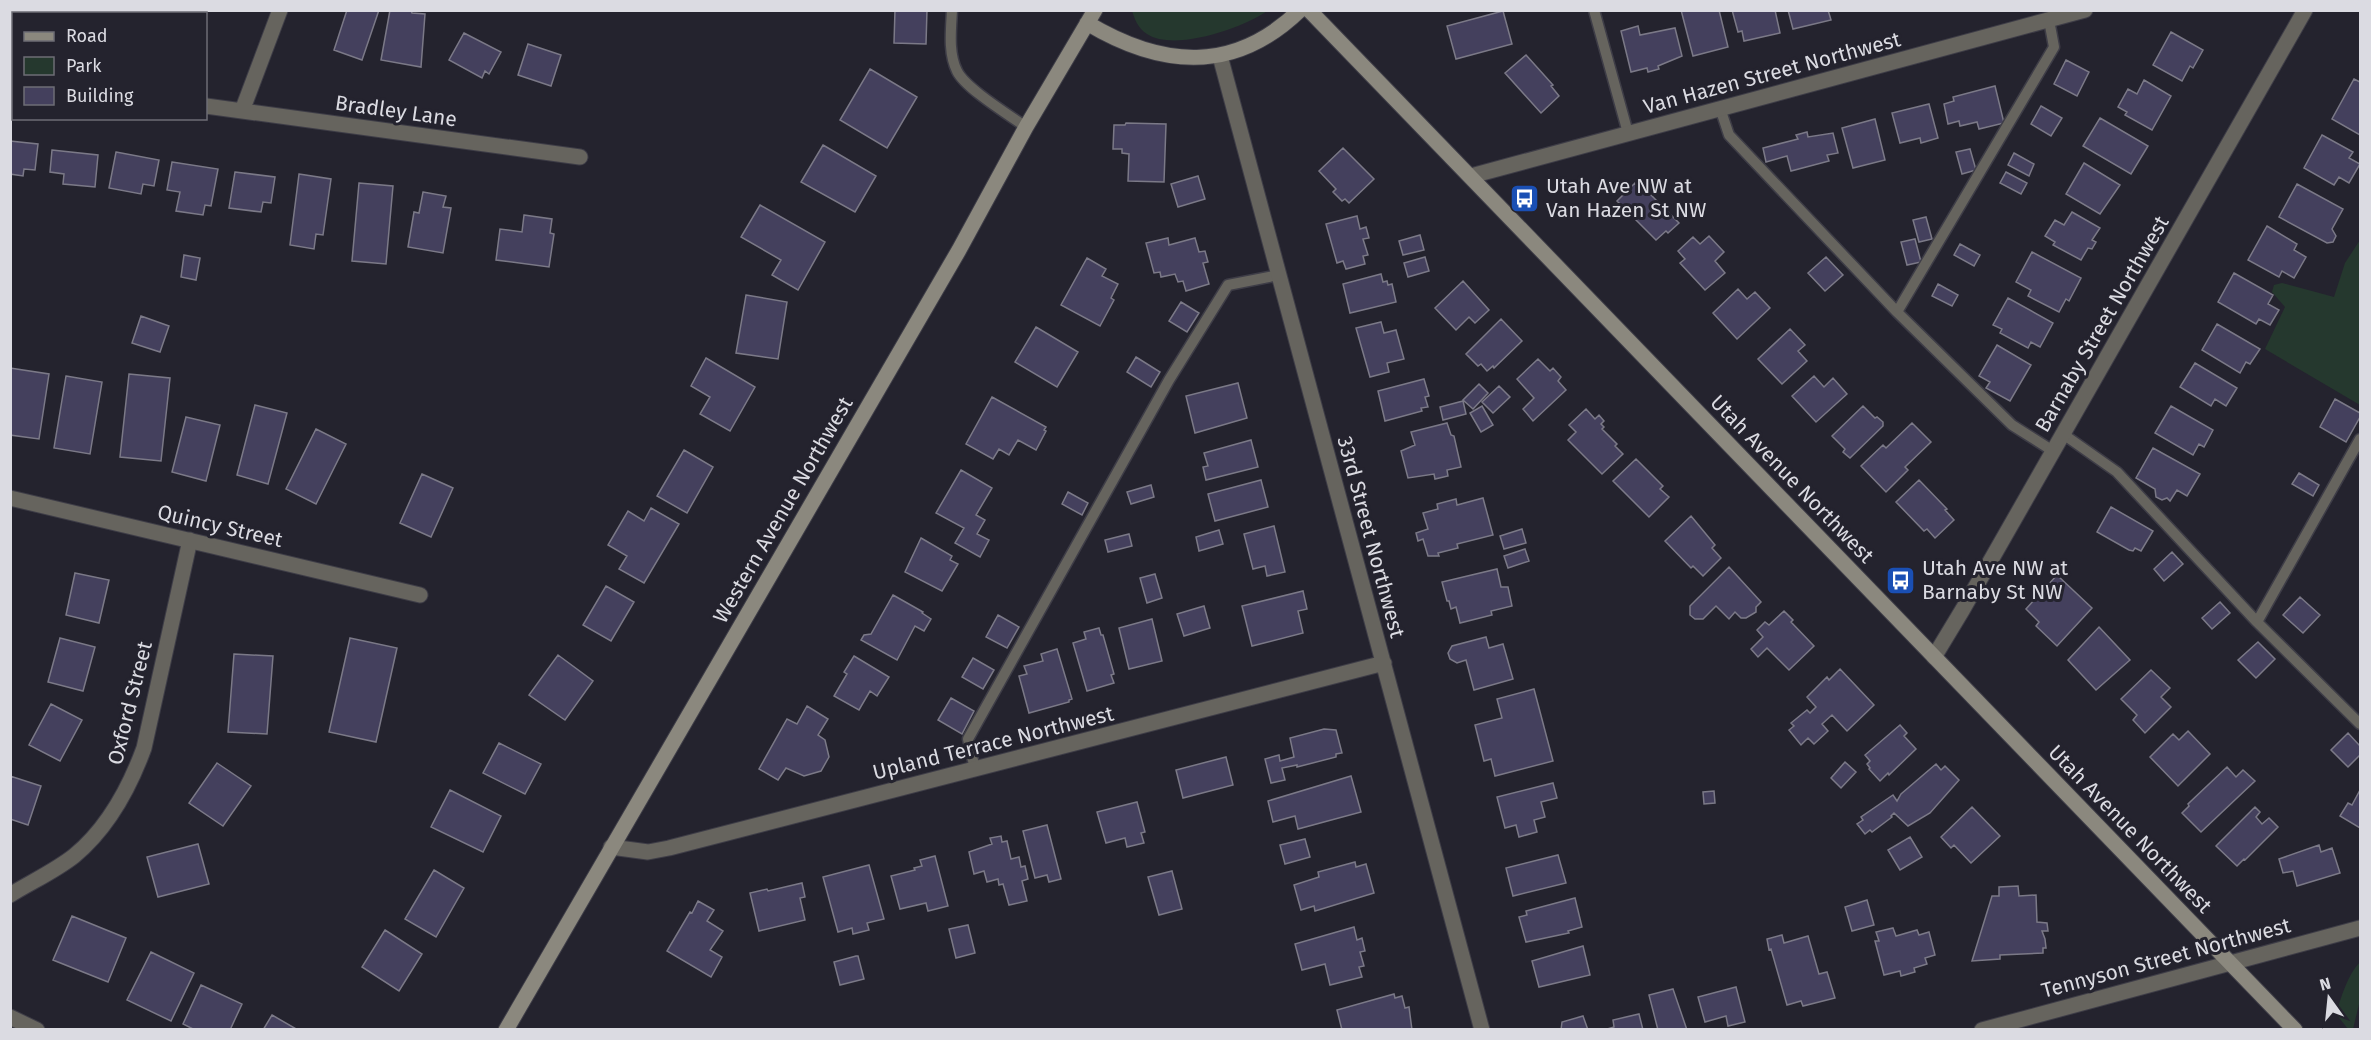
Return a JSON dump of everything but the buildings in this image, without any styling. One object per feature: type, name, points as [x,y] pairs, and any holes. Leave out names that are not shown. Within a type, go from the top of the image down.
[{"type":"street","points":[[242,111],[280,10]]},
{"type":"street","points":[[1091,17],[1108,36],[1144,51],[1178,57],[1220,56],[1269,36],[1300,10]]},
{"type":"street","name":"Utah Avenue Northwest","points":[[1309,10],[2295,1029]]},
{"type":"street","name":"Van Hazen Street Northwest","points":[[1471,176],[2085,10]]},
{"type":"street","name":"Barnaby Street Northwest","points":[[1934,657],[2305,10]]},
{"type":"street","name":"Western Avenue Northwest","points":[[506,1029],[959,250],[1026,127],[1091,17]]},
{"type":"street","name":"33rd Street Northwest","points":[[1220,56],[1482,1029]]},
{"type":"street","name":"Bradley Lane","points":[[207,106],[580,157]]},
{"type":"street","name":"Quincy Street","points":[[10,498],[420,595]]},
{"type":"street","name":"Oxford Street","points":[[10,895],[74,856],[116,808],[132,781],[144,748],[190,540]]},
{"type":"street","name":"Upland Terrace Northwest","points":[[611,847],[648,852],[669,848],[1384,663]]},
{"type":"street","name":"Tennyson Street Northwest","points":[[1982,1029],[2361,928]]},
{"type":"street","points":[[10,1017],[37,1029]]},
{"type":"lane","points":[[952,10],[950,41],[957,72],[977,91],[1026,127]]},
{"type":"lane","points":[[1594,10],[1628,133]]},
{"type":"lane","points":[[1897,312],[2054,47],[2049,20]]},
{"type":"lane","points":[[1720,108],[1729,135],[1897,312],[2012,425],[2053,451]]},
{"type":"lane","points":[[975,769],[968,739],[1169,380],[1228,285],[1279,275]]},
{"type":"lane","points":[[2063,434],[2117,472],[2256,622],[2361,724]]},
{"type":"lane","points":[[2256,622],[2361,439]]},
{"type":"green space","points":[[1132,10],[1267,11],[1242,24],[1208,36],[1174,40],[1159,39],[1147,34],[1139,26]]},
{"type":"green space","points":[[2360,240],[2360,405],[2265,349],[2285,307],[2272,292],[2274,285],[2282,283],[2334,297],[2345,263]]},
{"type":"green space","points":[[2360,962],[2360,1000],[2353,1029],[2348,1029],[2336,1014],[2348,979]]},
{"type":"place","name":"Utah Ave NW at Van Hazen St NW","points":[[1525,198]]},
{"type":"place","name":"Utah Ave NW at Barnaby St NW","points":[[1901,580]]}]
